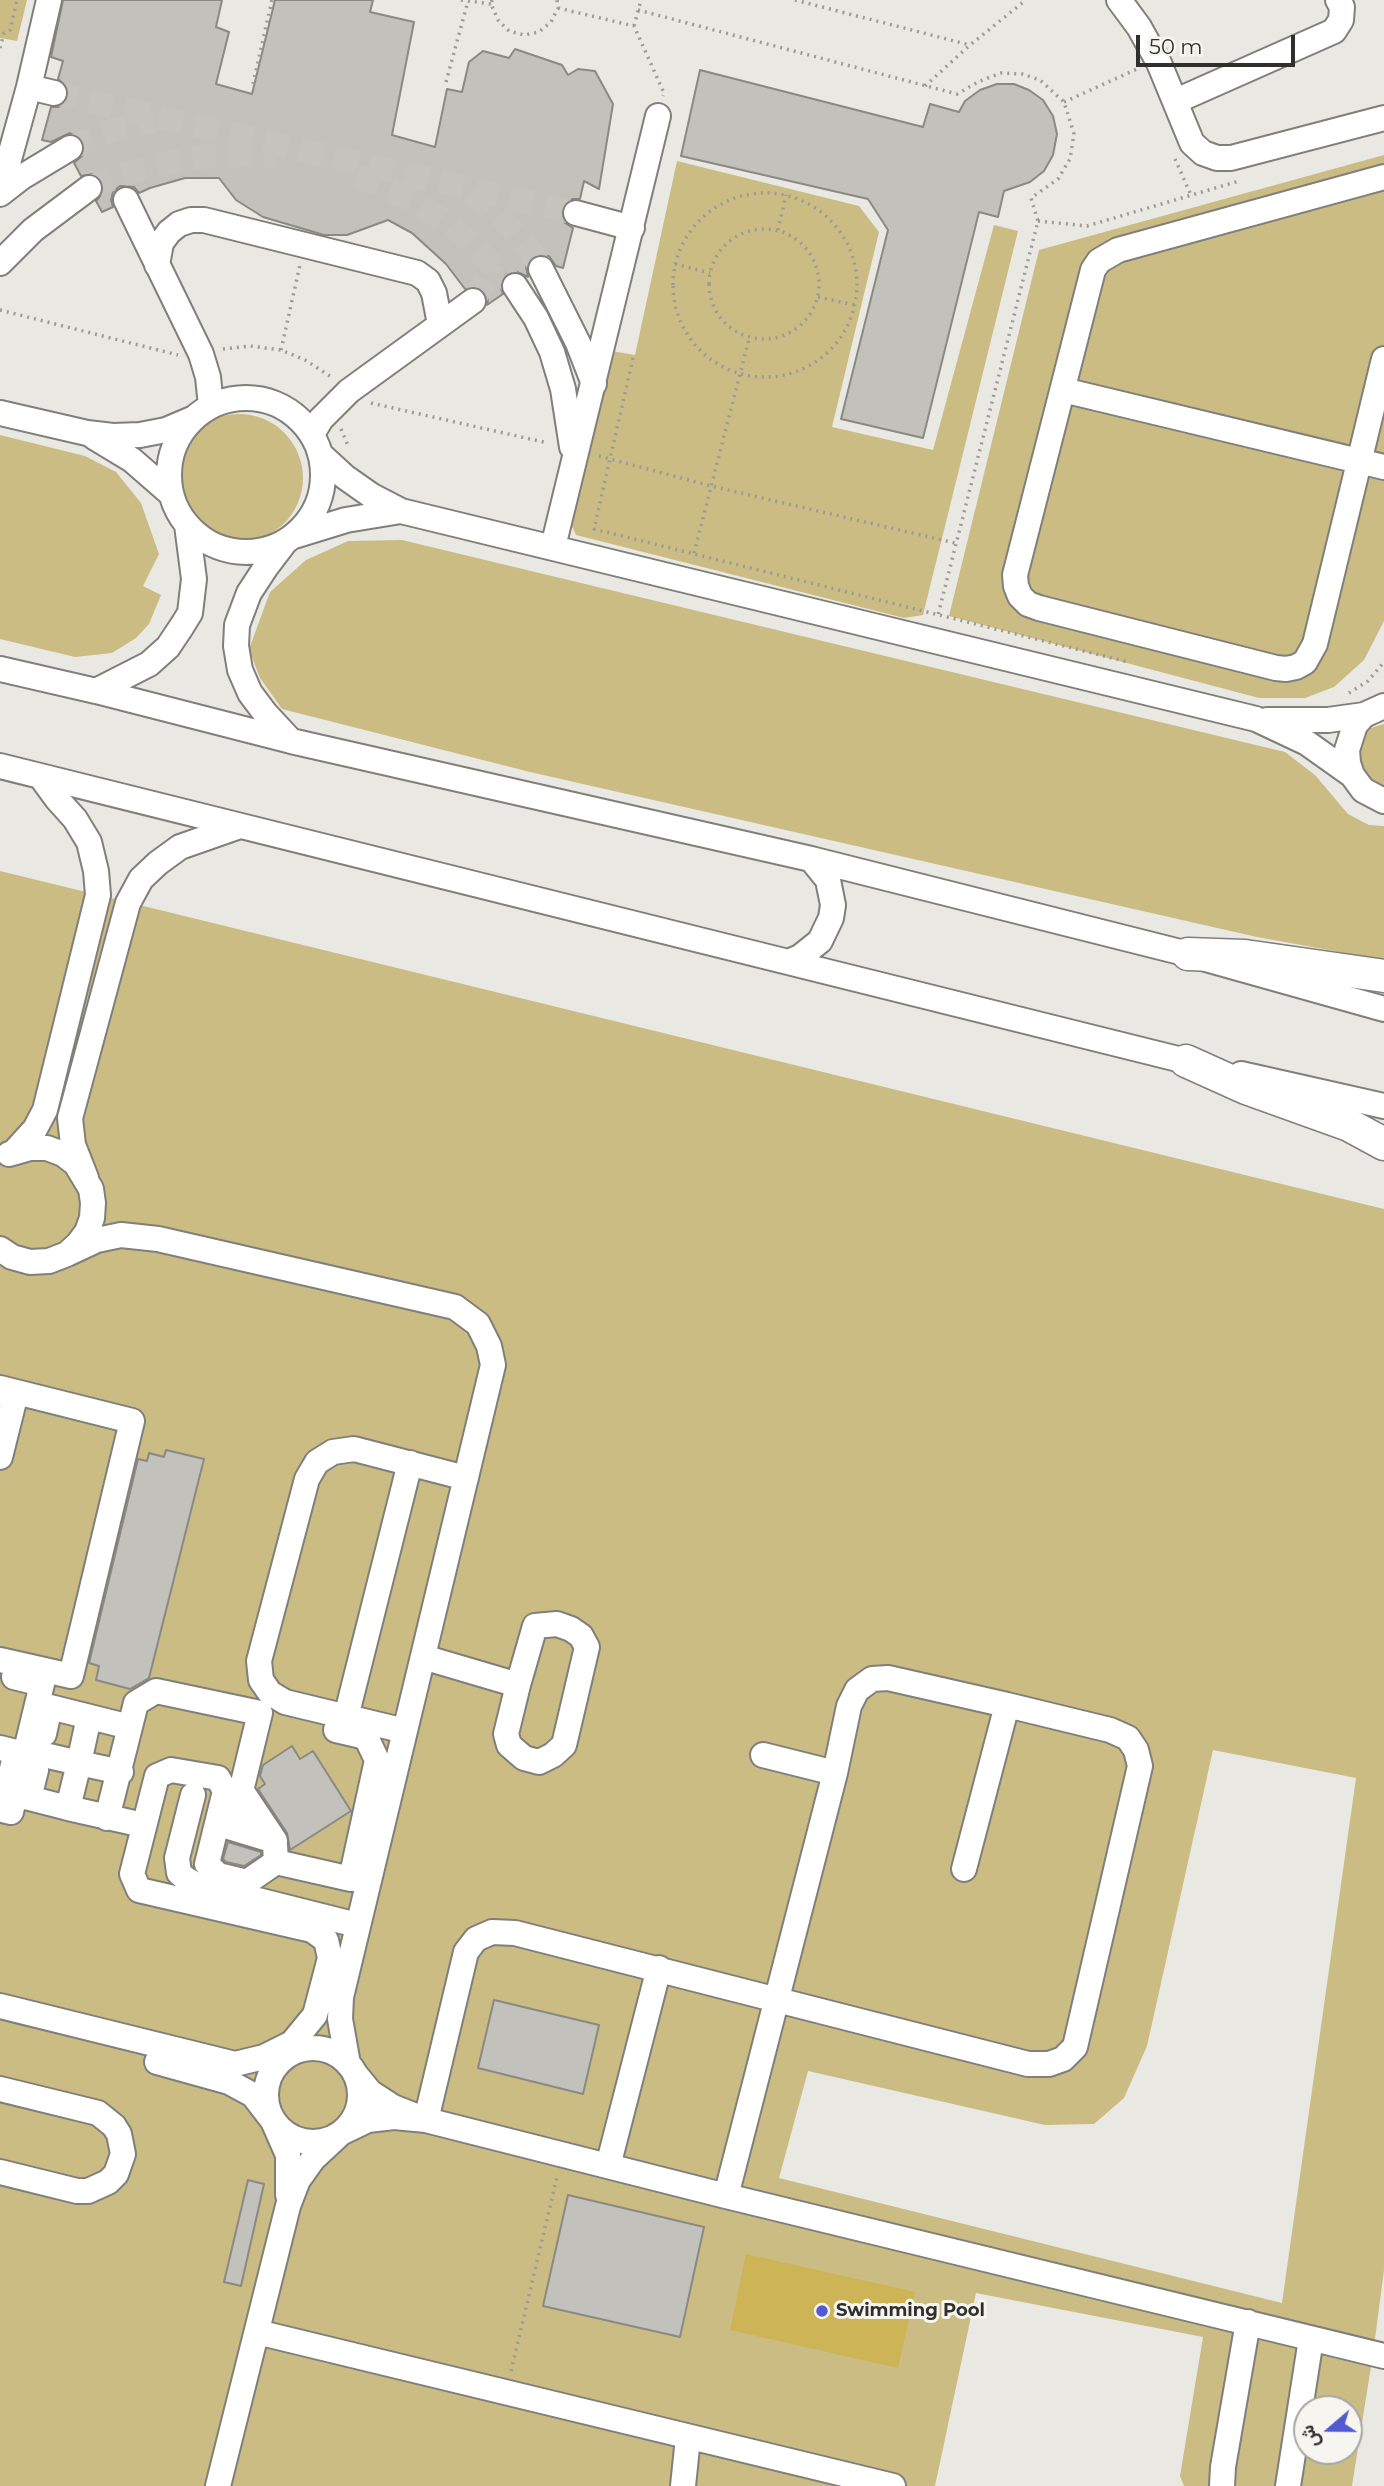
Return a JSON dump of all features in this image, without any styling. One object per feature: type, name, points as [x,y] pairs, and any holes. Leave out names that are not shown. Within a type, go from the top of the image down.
[{"type":"main road","points":[[1188,954],[1245,956],[1384,976]]},
{"type":"main road","points":[[1186,1061],[1245,1088],[1349,1125],[1384,1144]]},
{"type":"street","points":[[0,193],[49,0]]},
{"type":"street","points":[[1119,0],[1139,27],[1159,63],[1192,143],[1203,153],[1217,158],[1231,158],[1384,118]]},
{"type":"street","points":[[1176,101],[1334,31],[1341,20],[1342,7],[1338,0]]},
{"type":"street","points":[[29,87],[54,93]]},
{"type":"street","points":[[553,547],[658,116]]},
{"type":"street","points":[[0,193],[70,148]]},
{"type":"street","points":[[1384,177],[1108,254],[1099,261],[1093,270],[1015,575],[1020,596],[1028,604],[1039,608],[1276,668],[1296,667],[1305,662],[1311,653],[1384,359]]},
{"type":"street","points":[[0,263],[33,230],[89,188]]},
{"type":"street","points":[[126,200],[201,354],[208,377],[202,412],[177,440],[169,467],[172,494],[187,525],[204,539],[223,549],[244,552],[265,550],[346,520],[401,511]]},
{"type":"street","points":[[576,214],[632,229]]},
{"type":"street","points":[[157,265],[162,243],[169,232],[179,224],[204,220],[417,273],[428,281],[434,293],[440,324]]},
{"type":"street","points":[[541,269],[578,343],[594,384]]},
{"type":"street","points":[[515,286],[536,318],[552,352],[564,389],[574,454]]},
{"type":"street","points":[[291,741],[250,693],[240,670],[236,646],[237,625],[249,593],[290,539],[309,520],[320,499],[323,476],[316,444],[321,419],[349,391],[474,301]]},
{"type":"street","points":[[1063,390],[1384,467]]},
{"type":"street","points":[[0,413],[87,433],[140,435],[166,430],[229,399],[248,397],[267,400],[300,419],[316,444],[345,477],[372,496],[401,511],[1256,719],[1307,743],[1352,775]]},
{"type":"street","points":[[87,433],[132,460],[172,494]]},
{"type":"street","points":[[96,691],[149,664],[168,647],[183,626],[190,613],[194,579],[187,525]]},
{"type":"street","points":[[0,669],[291,741],[811,859],[1188,954],[1384,1009]]},
{"type":"street","points":[[1256,719],[1317,720],[1376,707]]},
{"type":"street","points":[[1376,707],[1355,725],[1347,750],[1348,763],[1352,775],[1363,790],[1384,801]]},
{"type":"street","points":[[0,766],[1186,1061],[1384,1106]]},
{"type":"street","points":[[7,1156],[35,1129],[45,1110],[98,895],[89,842],[75,819],[41,777]]},
{"type":"street","points":[[67,1254],[87,1232],[93,1203],[73,1145],[70,1118],[128,903],[141,879],[180,847],[241,825]]},
{"type":"street","points":[[788,962],[800,957],[820,941],[831,918],[833,905],[828,880],[811,859]]},
{"type":"street","points":[[7,1156],[30,1148],[47,1148],[63,1154],[76,1164],[106,1210],[124,1226],[158,1239]]},
{"type":"street","points":[[0,1249],[12,1257],[30,1262],[49,1261],[97,1240],[121,1235],[158,1239],[455,1307],[478,1324],[489,1346],[493,1365],[341,1997],[341,2031],[360,2091],[358,2107],[352,2122],[313,2159],[298,2180],[288,2206],[218,2486]]},
{"type":"street","points":[[0,1388],[132,1421],[71,1676],[0,1660]]},
{"type":"street","points":[[0,1394],[15,1397],[0,1457]]},
{"type":"street","points":[[405,1731],[285,1702],[270,1693],[261,1680],[259,1661],[307,1479],[317,1462],[333,1452],[354,1449],[466,1478]]},
{"type":"street","points":[[346,1717],[410,1463]]},
{"type":"street","points":[[557,1624],[581,1636],[587,1647],[564,1745],[539,1762],[524,1758],[509,1745],[506,1734],[517,1685],[535,1626],[557,1624]]},
{"type":"street","points":[[423,1657],[517,1685]]},
{"type":"street","points":[[0,1673],[42,1684],[12,1812],[2,1810],[16,1752],[0,1748]]},
{"type":"street","points":[[426,2120],[466,1952],[476,1938],[492,1932],[515,1933],[659,1968],[776,1998],[1028,2064],[1049,2064],[1063,2059],[1075,2047],[1140,1766],[1136,1750],[1128,1738],[1110,1730],[888,1678],[872,1679],[857,1690],[849,1706],[835,1773],[776,1998],[726,2196]]},
{"type":"street","points":[[107,1818],[121,1772],[136,1703],[156,1691],[260,1713],[366,1737],[377,1760],[351,1879],[276,1851],[232,1828],[260,1713]]},
{"type":"street","points":[[964,1869],[1007,1705]]},
{"type":"street","points":[[130,1727],[50,1707],[29,1798],[142,1825]]},
{"type":"street","points":[[68,1808],[89,1717]]},
{"type":"street","points":[[40,1754],[121,1772]]},
{"type":"street","points":[[763,1755],[835,1773]]},
{"type":"street","points":[[0,2006],[235,2064],[264,2057],[292,2043],[315,2015],[330,1958],[326,1940],[312,1930],[139,1890],[132,1874],[156,1776],[170,1770],[218,1778],[225,1791],[207,1864],[218,1875],[247,1882],[276,1851]]},
{"type":"street","points":[[193,1795],[177,1858],[179,1873],[186,1880],[357,1925]]},
{"type":"street","points":[[608,2166],[659,1968]]},
{"type":"street","points":[[288,2206],[288,2155],[265,2096],[267,2082],[272,2070],[313,2037],[329,2019],[341,1997]]},
{"type":"street","points":[[0,2022],[229,2082],[253,2095],[284,2133],[297,2140],[312,2143],[328,2140],[368,2120],[394,2117],[426,2120]]},
{"type":"street","points":[[200,2073],[253,2072],[308,2048],[323,2049],[336,2054],[370,2092],[393,2107],[426,2120],[1384,2356]]},
{"type":"street","points":[[0,2089],[98,2113],[107,2119],[119,2134],[123,2154],[116,2174],[108,2182],[88,2191],[77,2191],[0,2172]]},
{"type":"street","points":[[1222,2486],[1248,2322]]},
{"type":"street","points":[[257,2332],[688,2438],[805,2475],[893,2486]]},
{"type":"street","points":[[1288,2486],[1311,2339]]},
{"type":"street","points":[[683,2486],[688,2438]]},
{"type":"path","points":[[0,48],[4,33],[10,30],[17,0]]},
{"type":"path","points":[[253,84],[272,0]]},
{"type":"path","points":[[461,0],[492,2],[498,20],[509,31],[524,35],[539,32],[551,22],[558,8],[557,0]]},
{"type":"path","points":[[641,0],[634,26],[664,93],[658,116]]},
{"type":"path","points":[[795,0],[970,45]]},
{"type":"path","points":[[925,86],[1026,0]]},
{"type":"path","points":[[446,82],[468,1]]},
{"type":"path","points":[[558,8],[634,26]]},
{"type":"path","points":[[639,10],[957,94],[980,80],[1001,73],[1023,74],[1040,80],[1065,102],[1074,134],[1070,159],[1058,179],[1031,198],[1038,221],[938,615]]},
{"type":"path","points":[[1065,102],[1137,69],[1142,79]]},
{"type":"path","points":[[1175,158],[1191,195]]},
{"type":"path","points":[[1038,221],[1087,226],[1242,181]]},
{"type":"path","points":[[756,192],[786,194],[818,209],[843,236],[856,269],[855,305],[844,333],[824,356],[798,371],[769,377],[740,374],[714,361],[694,343],[680,320],[674,294],[675,264],[685,239],[703,216],[728,200],[756,192]]},
{"type":"path","points":[[778,230],[786,194]]},
{"type":"path","points":[[756,229],[778,230],[797,240],[812,256],[819,276],[818,297],[809,317],[793,332],[772,340],[749,338],[731,329],[717,313],[709,294],[710,273],[719,252],[735,237],[756,229]]},
{"type":"path","points":[[281,350],[304,244]]},
{"type":"path","points":[[675,264],[710,273]]},
{"type":"path","points":[[818,297],[855,305]]},
{"type":"path","points":[[0,310],[187,357],[220,349],[250,346],[281,350],[317,367],[359,400],[574,454],[611,459],[711,486],[955,543]]},
{"type":"path","points":[[694,553],[749,338]]},
{"type":"path","points":[[633,358],[594,529],[1139,665]]},
{"type":"path","points":[[340,422],[351,452]]},
{"type":"path","points":[[1345,696],[1368,681],[1384,663]]},
{"type":"path","points":[[505,2393],[563,2154]]},
{"type":"shaded area","points":[[0,0],[27,0],[17,41],[0,38]]},
{"type":"shaded area","points":[[1384,155],[1384,621],[1364,660],[1334,687],[1305,698],[1259,698],[949,616],[1039,250]]},
{"type":"shaded area","points":[[677,161],[859,206],[879,232],[832,427],[933,450],[994,225],[1018,231],[923,615],[904,618],[576,535],[569,519],[606,350],[635,355]]},
{"type":"shaded area","points":[[239,414],[263,419],[284,433],[298,454],[303,478],[298,502],[284,523],[263,537],[239,542],[215,537],[194,523],[180,502],[175,478],[180,454],[194,433],[215,419]]},
{"type":"shaded area","points":[[0,435],[85,456],[116,472],[141,503],[159,554],[143,586],[161,595],[149,624],[136,638],[112,653],[75,657],[0,639]]},
{"type":"shaded area","points":[[402,540],[1285,752],[1315,775],[1348,814],[1369,825],[1384,826],[1384,960],[1257,937],[530,772],[282,709],[260,678],[249,649],[270,592],[306,560],[348,541]]},
{"type":"shaded area","points":[[1384,724],[1384,796],[1366,789],[1354,747],[1361,736],[1371,728]]},
{"type":"shaded area","points":[[0,871],[1384,1209],[1384,2270],[1363,2417],[1363,2395],[1293,2395],[1293,2465],[1355,2465],[1352,2486],[1184,2486],[1180,2476],[1203,2337],[976,2293],[935,2486],[0,2486]],"holes":[[[1213,1750],[1356,1778],[1282,2303],[779,2178],[808,2071],[1045,2125],[1094,2124],[1124,2098],[1147,2046]]]},
{"type":"shaded area","name":"Swimming Pool","points":[[746,2254],[915,2292],[898,2368],[730,2330]]},
{"type":"building","points":[[63,0],[222,0],[216,27],[229,32],[216,84],[252,94],[275,0],[373,0],[370,12],[414,22],[392,135],[435,147],[447,89],[462,92],[469,62],[483,51],[509,58],[515,49],[562,65],[568,75],[578,69],[595,71],[613,104],[599,189],[584,181],[580,199],[572,199],[562,209],[565,223],[573,228],[563,268],[556,266],[549,256],[535,255],[526,267],[528,277],[515,271],[506,274],[500,286],[503,294],[487,305],[485,292],[478,287],[465,289],[446,264],[412,233],[388,220],[347,235],[324,235],[263,217],[236,200],[219,178],[185,178],[139,193],[134,187],[120,186],[113,192],[113,207],[102,212],[96,201],[103,193],[101,180],[94,174],[81,176],[74,163],[83,155],[85,147],[82,140],[70,133],[51,142],[42,140],[51,107],[64,104],[69,96],[68,88],[58,79],[63,61],[51,57]]},
{"type":"building","points":[[700,70],[923,127],[930,104],[959,112],[965,101],[980,90],[997,84],[1014,84],[1029,90],[1043,100],[1053,116],[1057,134],[1053,155],[1044,171],[1030,182],[1004,191],[998,217],[979,212],[923,438],[841,419],[888,230],[868,199],[681,156]]},
{"type":"building","points":[[166,1450],[204,1459],[149,1678],[130,1689],[96,1680],[99,1666],[89,1663],[138,1459],[147,1461],[149,1453],[164,1457]]},
{"type":"building","points":[[292,1746],[300,1759],[313,1751],[351,1811],[290,1850],[287,1833],[258,1789],[265,1784],[260,1776],[263,1765]]},
{"type":"building","points":[[228,1842],[261,1852],[261,1855],[244,1866],[226,1862],[223,1859]]},
{"type":"building","points":[[494,2000],[599,2025],[583,2094],[478,2068]]},
{"type":"building","points":[[248,2180],[264,2184],[241,2286],[224,2282]]},
{"type":"building","points":[[568,2195],[704,2227],[680,2337],[543,2306]]},
{"type":"tunnel","points":[[54,93],[576,213]]},
{"type":"tunnel","points":[[70,148],[117,129],[154,121]]},
{"type":"tunnel","points":[[89,188],[127,173],[169,162],[211,156],[277,157]]},
{"type":"tunnel","points":[[357,175],[414,201],[450,224],[515,286]]},
{"type":"tunnel","points":[[471,193],[504,221],[531,251],[541,269]]},
{"type":"tunnel","points":[[473,301],[493,263]]},
{"type":"place","name":"Swimming Pool","points":[[822,2311]]}]
